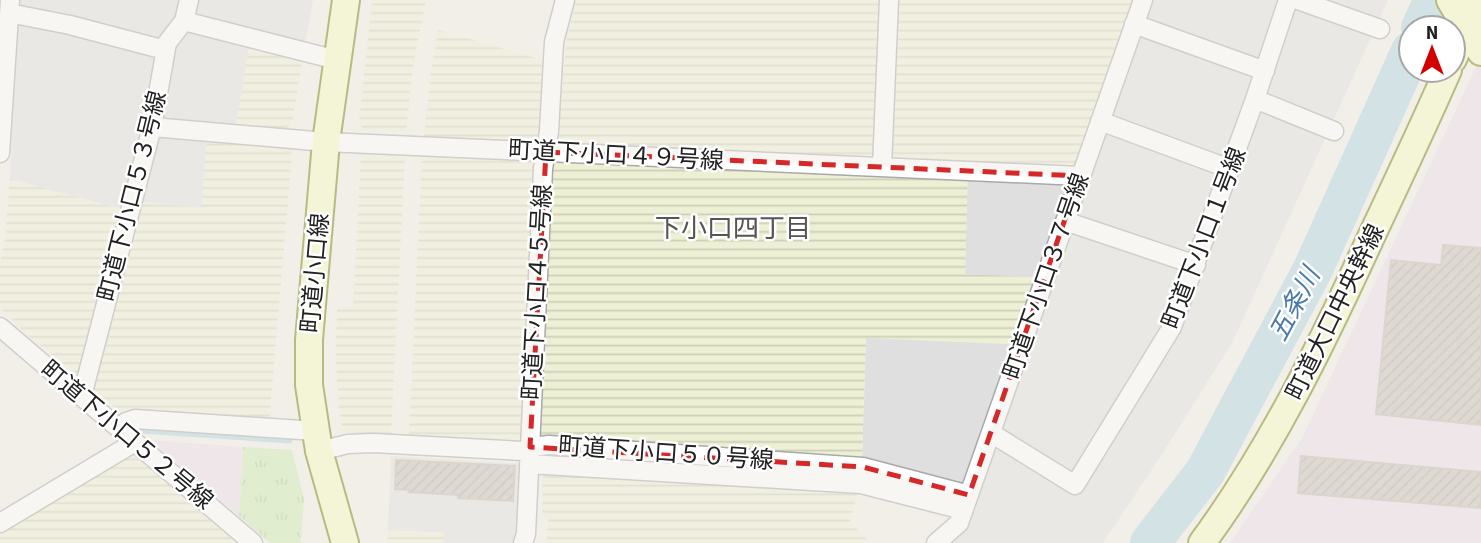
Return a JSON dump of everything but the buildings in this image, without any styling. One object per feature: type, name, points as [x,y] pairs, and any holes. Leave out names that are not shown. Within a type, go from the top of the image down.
[{"type":"street","name":"町道下小口５３号線","points":[[82,396],[152,127],[165,50],[167,43],[184,21],[189,0]]},
{"type":"street","name":"町道小口線","points":[[345,543],[317,441],[309,385],[309,340],[326,142],[346,0]]},
{"type":"street","name":"町道下小口４５号線","points":[[523,543],[526,534],[543,169],[549,131],[554,42],[565,0]]},
{"type":"street","points":[[882,167],[889,0]]},
{"type":"street","name":"町道下小口３７号線","points":[[936,543],[958,523],[966,503],[1143,0]]},
{"type":"street","name":"町道下小口１号線","points":[[991,433],[1075,485],[1172,327],[1288,0]]},
{"type":"street","points":[[1298,0],[1380,29]]},
{"type":"street","points":[[0,153],[10,7],[165,50]]},
{"type":"street","points":[[1463,9],[1481,52]]},
{"type":"street","points":[[184,21],[337,60]]},
{"type":"street","points":[[1134,24],[1265,71]]},
{"type":"street","name":"町道大口中央幹線","points":[[1202,543],[1267,444],[1310,366],[1442,84]]},
{"type":"street","points":[[1255,99],[1334,131]]},
{"type":"street","points":[[1100,121],[1230,169]]},
{"type":"street","name":"町道下小口４９号線","points":[[152,127],[326,142],[1080,176]]},
{"type":"street","points":[[1065,222],[1196,265]]},
{"type":"street","name":"町道下小口５２号線","points":[[0,327],[253,543]]},
{"type":"street","name":"町道下小口５０号線","points":[[119,428],[135,419],[348,444],[523,451],[529,456],[549,445],[863,467],[966,503]]},
{"type":"street","points":[[0,523],[135,442]]},
{"type":"street","points":[[529,456],[861,484],[966,503]]},
{"type":"highlighted area","points":[[546,152],[1080,176],[969,495],[863,467],[530,447]]},
{"type":"shaded area","points":[[21,0],[185,0],[181,18],[160,44],[20,11]]},
{"type":"shaded area","points":[[194,0],[313,0],[304,48],[190,19]]},
{"type":"shaded area","points":[[1134,0],[1388,0],[1233,341],[1103,543],[949,543],[967,527],[976,496],[961,487],[862,458],[866,338],[965,275],[968,161],[1079,158]]},
{"type":"shaded area","points":[[17,19],[159,54],[126,210],[10,179]]},
{"type":"shaded area","points":[[186,26],[250,41],[236,125],[164,119],[159,113],[171,45]]},
{"type":"shaded area","points":[[1481,56],[1481,543],[1230,543],[1302,438]]},
{"type":"shaded area","points":[[155,136],[207,141],[201,208],[138,201]]},
{"type":"shaded area","points":[[150,440],[243,447],[239,516],[199,483]]},
{"type":"shaded area","points":[[391,456],[523,464],[519,533],[514,543],[444,543],[444,533],[388,530]]},
{"type":"green space","points":[[372,0],[426,0],[413,67],[406,132],[364,130],[359,123]]},
{"type":"green space","points":[[576,0],[1134,0],[1079,158],[1071,166],[968,161],[965,274],[1054,278],[1031,345],[866,338],[862,458],[545,438],[523,442],[409,436],[422,156],[438,30],[564,66],[566,43]]},
{"type":"green space","points":[[250,41],[303,55],[292,124],[286,129],[236,125]]},
{"type":"green space","points":[[207,141],[287,148],[292,154],[269,422],[118,411],[91,387],[138,201],[201,208]]},
{"type":"green space","points":[[361,153],[405,155],[391,434],[342,432],[339,408],[337,309],[353,309]]},
{"type":"green space","points":[[10,179],[126,210],[82,380],[24,332],[0,307],[0,263]]},
{"type":"green space","points":[[243,447],[292,450],[304,499],[301,543],[270,543],[239,516]]},
{"type":"green space","points":[[128,450],[237,543],[0,543],[0,530]]},
{"type":"green space","points":[[543,473],[858,492],[850,522],[871,543],[545,543],[548,517],[542,516]]},
{"type":"green space","points":[[388,530],[444,533],[444,543],[387,543]]},
{"type":"waterway","name":"五条川","points":[[1428,14],[1434,0]]},
{"type":"waterway","name":"五条川","points":[[1150,543],[1205,472],[1313,269],[1397,82]]},
{"type":"waterway","points":[[131,436],[141,430],[289,440]]},
{"type":"waterway","points":[[541,455],[710,465]]},
{"type":"district","name":"下小口四丁目","points":[[733,228]]}]
